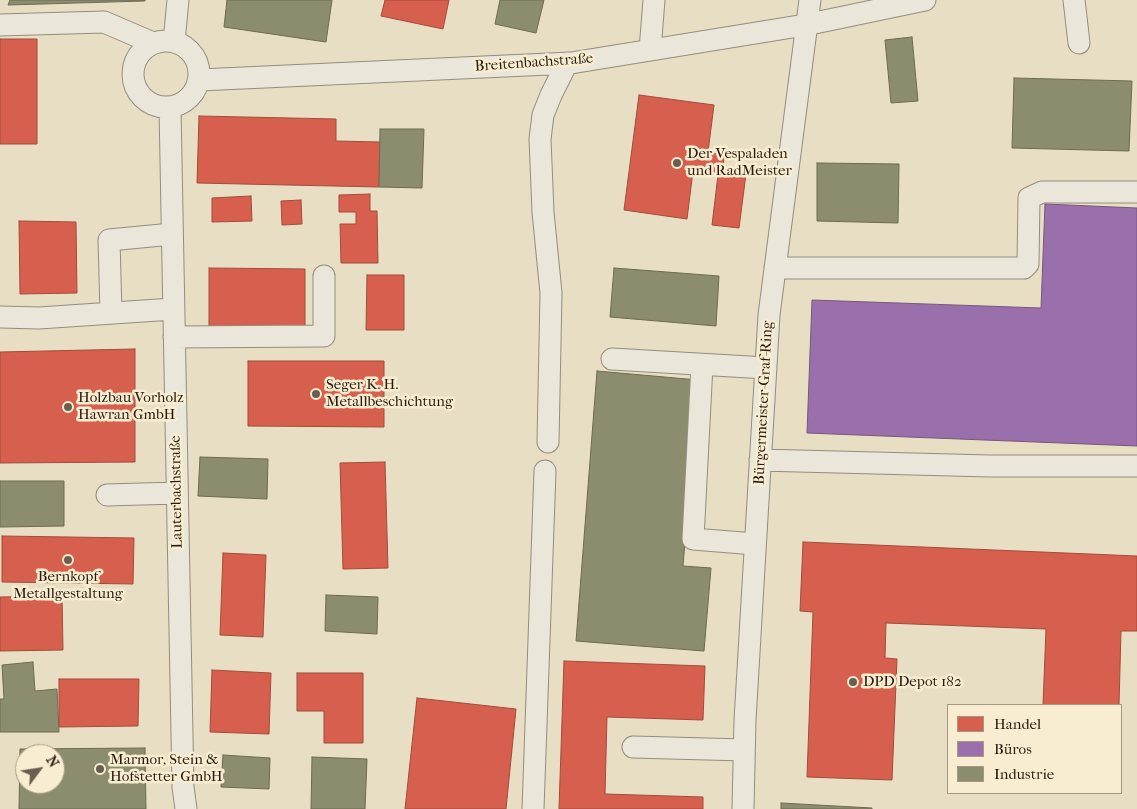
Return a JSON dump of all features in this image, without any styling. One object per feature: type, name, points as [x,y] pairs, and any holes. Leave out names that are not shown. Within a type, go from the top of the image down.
[{"type":"street","points":[[174,42],[178,0]]},
{"type":"street","points":[[650,50],[654,0]]},
{"type":"street","name":"Bürgermeister-Graf-Ring","points":[[743,809],[744,750],[769,315],[810,0]]},
{"type":"street","name":"Breitenbachstraße","points":[[199,80],[567,63],[806,25],[925,0]]},
{"type":"street","points":[[1074,0],[1078,43]]},
{"type":"street","points":[[0,25],[104,22],[152,43]]},
{"type":"street","points":[[174,42],[191,52],[199,70],[199,80],[189,98],[180,105],[170,108],[159,107],[149,103],[135,87],[132,77],[133,67],[137,57],[152,43],[174,42]]},
{"type":"street","points":[[548,442],[551,293],[543,212],[540,139],[543,115],[551,94],[567,63]]},
{"type":"street","name":"Lauterbachstraße","points":[[170,108],[183,787],[186,809]]},
{"type":"street","points":[[775,268],[1024,268],[1028,264],[1029,198],[1042,192],[1137,192]]},
{"type":"street","points":[[111,313],[109,240],[172,234]]},
{"type":"street","points":[[174,337],[324,336],[324,276]]},
{"type":"street","points":[[0,317],[40,318],[173,309]]},
{"type":"street","points":[[612,359],[766,368]]},
{"type":"street","points":[[702,365],[693,539],[755,544]]},
{"type":"street","points":[[760,460],[990,466],[1137,466]]},
{"type":"street","points":[[533,809],[545,471]]},
{"type":"street","points":[[107,495],[177,493]]},
{"type":"street","points":[[633,747],[744,750]]},
{"type":"building: Handel","points":[[385,0],[449,0],[443,29],[381,16]]},
{"type":"building: Handel","points":[[0,39],[37,39],[37,144],[0,144]]},
{"type":"building: Handel","name":"Der Vespaladen und RadMeister","points":[[639,95],[714,105],[708,152],[724,155],[723,171],[746,174],[739,228],[712,225],[718,175],[693,171],[687,219],[624,210]]},
{"type":"building: Handel","points":[[199,116],[336,119],[336,141],[380,142],[379,187],[197,183]]},
{"type":"building: Handel","points":[[370,194],[370,211],[377,211],[378,263],[341,263],[340,224],[356,224],[356,212],[339,212],[339,195]]},
{"type":"building: Handel","points":[[251,196],[252,221],[212,222],[212,198]]},
{"type":"building: Handel","points":[[301,200],[302,224],[282,225],[281,201]]},
{"type":"building: Handel","points":[[19,221],[76,222],[77,293],[20,294]]},
{"type":"building: Handel","points":[[209,268],[305,269],[305,328],[209,327]]},
{"type":"building: Handel","points":[[367,275],[404,275],[404,330],[366,330]]},
{"type":"building: Handel","name":"Holzbau Vorholz Hawran GmbH","points":[[135,349],[135,462],[0,463],[0,352]]},
{"type":"building: Handel","name":"Seger K. H. Metallbeschichtung","points":[[248,361],[384,361],[384,427],[248,426]]},
{"type":"building: Handel","points":[[385,462],[388,568],[343,569],[340,463]]},
{"type":"building: Handel","name":"Bernkopf Metallgestaltung","points":[[2,536],[134,538],[133,584],[2,582]]},
{"type":"building: Handel","name":"DPD Depot 182","points":[[803,542],[1137,556],[1137,631],[1121,631],[1119,704],[1043,704],[1046,629],[886,623],[885,658],[897,659],[892,780],[807,777],[813,612],[800,611]]},
{"type":"building: Handel","points":[[223,553],[266,555],[263,637],[220,635]]},
{"type":"building: Handel","points":[[62,596],[63,650],[0,651],[0,597]]},
{"type":"building: Handel","points":[[564,661],[705,666],[703,720],[607,717],[605,794],[703,797],[703,809],[559,809]]},
{"type":"building: Handel","points":[[212,670],[271,673],[269,734],[210,732]]},
{"type":"building: Handel","points":[[297,673],[363,673],[363,743],[324,743],[324,711],[297,711]]},
{"type":"building: Handel","points":[[59,679],[139,679],[138,726],[59,727]]},
{"type":"building: Handel","points":[[417,698],[516,709],[506,809],[405,809]]},
{"type":"building: Büros","points":[[1045,204],[1137,208],[1137,446],[807,433],[812,300],[1041,308]]},
{"type":"building: Industrie","points":[[10,0],[145,0],[145,1],[8,5]]},
{"type":"building: Industrie","points":[[227,0],[332,0],[326,42],[224,27]]},
{"type":"building: Industrie","points":[[500,0],[544,0],[536,33],[495,24]]},
{"type":"building: Industrie","points":[[912,37],[918,101],[891,103],[885,40]]},
{"type":"building: Industrie","points":[[1014,78],[1132,81],[1129,151],[1012,148]]},
{"type":"building: Industrie","points":[[380,129],[424,129],[422,188],[379,187]]},
{"type":"building: Industrie","points":[[817,163],[899,164],[898,223],[817,221]]},
{"type":"building: Industrie","points":[[614,268],[719,276],[716,326],[610,317]]},
{"type":"building: Industrie","points":[[597,371],[698,380],[683,566],[711,568],[704,651],[576,641]]},
{"type":"building: Industrie","points":[[200,457],[268,459],[267,499],[198,496]]},
{"type":"building: Industrie","points":[[0,481],[64,481],[64,526],[0,527]]},
{"type":"building: Industrie","points":[[326,595],[378,597],[377,634],[325,631]]},
{"type":"building: Industrie","points":[[33,662],[35,691],[57,689],[59,732],[0,732],[0,699],[4,699],[2,665]]},
{"type":"building: Industrie","name":"Marmor, Stein & Hofstetter GmbH","points":[[145,748],[146,809],[19,809],[19,794],[65,794],[65,749]]},
{"type":"building: Industrie","points":[[223,755],[270,758],[269,789],[221,787]]},
{"type":"building: Industrie","points":[[312,757],[367,759],[365,809],[311,809]]},
{"type":"building: Industrie","points":[[781,803],[872,808],[872,809],[781,809]]},
{"type":"place","name":"Der Vespaladen und RadMeister","points":[[677,163]]},
{"type":"place","name":"Seger K. H. Metallbeschichtung","points":[[316,394]]},
{"type":"place","name":"Holzbau Vorholz Hawran GmbH","points":[[68,407]]},
{"type":"place","name":"Bernkopf Metallgestaltung","points":[[68,560]]},
{"type":"place","name":"DPD Depot 182","points":[[853,682]]},
{"type":"place","name":"Marmor, Stein & Hofstetter GmbH","points":[[100,769]]}]
